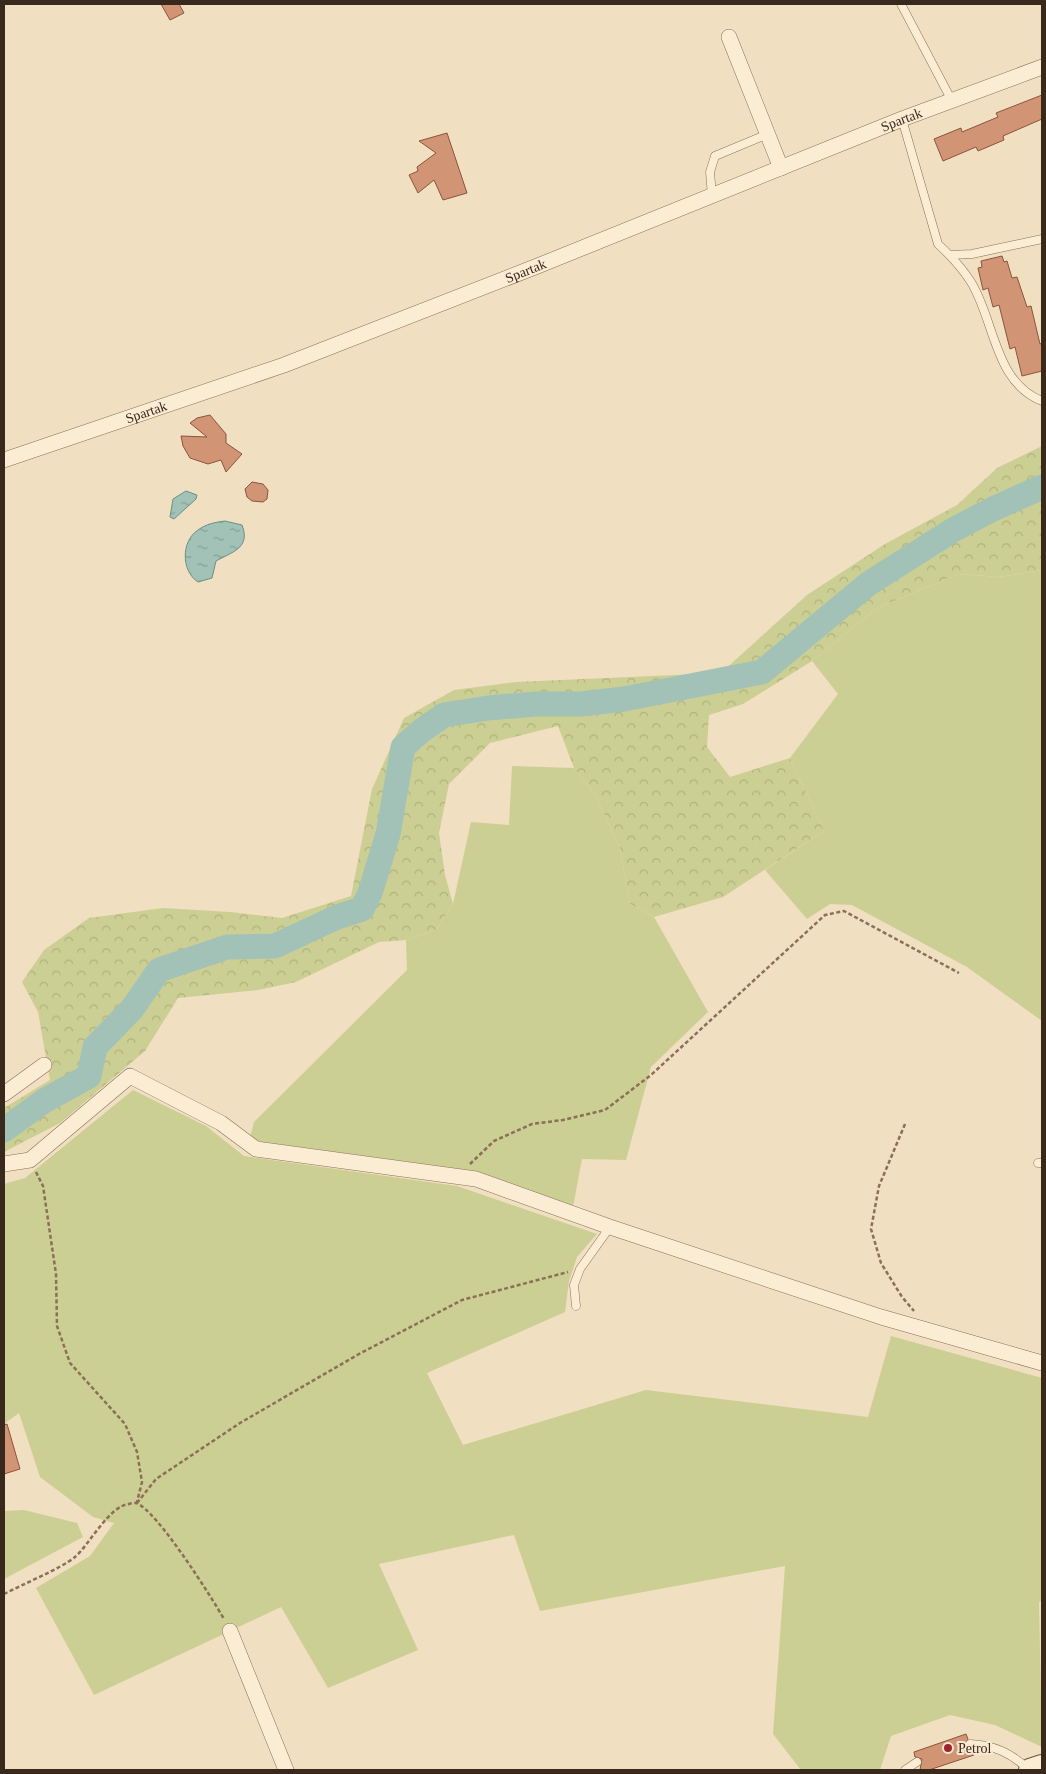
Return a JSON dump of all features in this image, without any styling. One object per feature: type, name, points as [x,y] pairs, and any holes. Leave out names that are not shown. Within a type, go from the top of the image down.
[{"type":"main road","points":[[1030,1770],[1042,1766]]},
{"type":"street","points":[[729,36],[781,168]]},
{"type":"street","name":"Spartak","points":[[4,460],[284,365],[902,119],[1042,67]]},
{"type":"street","points":[[4,1094],[44,1065]]},
{"type":"street","points":[[4,1164],[30,1160],[130,1076],[222,1123],[256,1148],[476,1179],[610,1227],[925,1329],[1042,1363]]},
{"type":"street","points":[[230,1631],[286,1770]]},
{"type":"lane","points":[[901,4],[952,101]]},
{"type":"lane","points":[[902,119],[938,244],[950,255],[971,282],[1006,368],[1022,391],[1042,401]]},
{"type":"lane","points":[[712,196],[710,172],[715,156],[768,134]]},
{"type":"lane","points":[[950,255],[972,254],[1042,239]]},
{"type":"lane","points":[[576,1306],[574,1285],[580,1269],[610,1227]]},
{"type":"lane","points":[[970,1744],[998,1748],[1014,1756],[1030,1770]]},
{"type":"lane","points":[[905,1770],[917,1762]]},
{"type":"path","points":[[456,1177],[494,1141],[532,1124],[563,1120],[605,1110],[651,1074],[825,915],[844,912],[959,973]]},
{"type":"path","points":[[905,1124],[879,1186],[871,1229],[881,1263],[925,1329]]},
{"type":"path","points":[[30,1160],[43,1186],[56,1274],[57,1326],[70,1364],[125,1424],[138,1452],[142,1482],[137,1504]]},
{"type":"path","points":[[137,1504],[156,1479],[240,1422],[360,1354],[462,1300],[580,1269]]},
{"type":"path","points":[[4,1594],[74,1557],[104,1521],[126,1504],[137,1504],[146,1510],[168,1537],[209,1593],[230,1631]]},
{"type":"green space","points":[[1042,446],[1042,570],[999,577],[959,574],[877,608],[812,661],[743,704],[709,715],[707,747],[730,777],[790,758],[824,831],[723,897],[654,917],[630,904],[620,848],[594,793],[574,768],[558,726],[490,743],[449,784],[439,833],[445,875],[453,904],[436,930],[406,940],[379,942],[296,982],[258,990],[178,998],[145,1051],[60,1123],[4,1152],[4,1108],[50,1080],[38,1012],[22,982],[44,950],[89,918],[163,908],[230,912],[282,918],[351,896],[372,789],[404,718],[454,690],[516,682],[721,673],[807,595],[885,544],[957,505],[997,468]]},
{"type":"green space","points":[[1042,570],[1042,1021],[967,967],[852,905],[830,904],[807,919],[765,870],[824,831],[790,758],[838,694],[812,661],[877,608],[959,574],[999,577]]},
{"type":"green space","points":[[512,766],[574,768],[594,793],[620,848],[630,904],[654,917],[708,1012],[651,1067],[626,1160],[582,1159],[573,1207],[453,1168],[263,1142],[250,1138],[254,1122],[407,970],[406,940],[436,930],[453,904],[471,822],[509,825]]},
{"type":"green space","points":[[133,1090],[206,1126],[244,1156],[457,1186],[597,1234],[577,1257],[569,1281],[565,1312],[427,1373],[463,1445],[646,1390],[868,1417],[891,1336],[1042,1378],[1042,1600],[1039,1602],[1042,1747],[995,1725],[950,1715],[891,1736],[880,1770],[801,1770],[773,1734],[785,1566],[540,1611],[514,1535],[379,1564],[418,1650],[328,1688],[281,1607],[94,1695],[36,1588],[90,1556],[114,1523],[93,1517],[40,1477],[19,1413],[4,1424],[4,1184],[25,1178]]},
{"type":"green space","points":[[24,1510],[77,1523],[83,1537],[4,1579],[4,1511]]},
{"type":"water","points":[[186,491],[197,495],[196,499],[174,519],[170,517],[173,499]]},
{"type":"water","points":[[225,521],[242,525],[244,539],[242,544],[234,552],[216,561],[212,578],[198,582],[188,571],[186,564],[185,556],[188,541],[201,528]]},
{"type":"building","points":[[161,4],[179,4],[184,13],[170,20]]},
{"type":"building","points":[[1042,95],[1042,119],[1003,136],[1004,140],[978,151],[976,147],[943,161],[934,139],[961,128],[962,132],[998,117],[996,113]]},
{"type":"building","points":[[447,133],[467,193],[443,200],[434,180],[418,193],[409,175],[418,171],[417,167],[436,153],[419,141]]},
{"type":"building","points":[[1002,256],[1004,262],[1007,261],[1012,278],[1017,277],[1027,307],[1031,306],[1040,344],[1042,343],[1042,371],[1022,376],[1015,347],[1010,349],[999,305],[993,307],[988,288],[983,290],[978,268],[982,267],[981,261]]},
{"type":"building","points":[[210,415],[226,434],[226,443],[242,454],[226,472],[221,460],[208,464],[190,458],[183,446],[181,436],[207,437],[190,423],[197,418]]},
{"type":"building","points":[[252,482],[263,484],[268,490],[267,499],[263,502],[252,501],[247,497],[245,489]]},
{"type":"building","points":[[7,1424],[20,1469],[4,1474],[4,1425]]},
{"type":"building","name":"Petrol","points":[[966,1734],[968,1739],[965,1746],[972,1750],[974,1755],[929,1770],[920,1770],[922,1759],[915,1757],[914,1752]]},
{"type":"waterway","points":[[4,1130],[44,1101],[89,1076],[95,1047],[132,1009],[159,970],[227,947],[275,946],[337,917],[362,909],[370,893],[388,834],[403,747],[421,731],[444,715],[488,708],[536,704],[581,704],[624,699],[762,672],[868,584],[953,530],[993,509],[1042,487]]},
{"type":"place","name":"Petrol","points":[[948,1748]]}]
